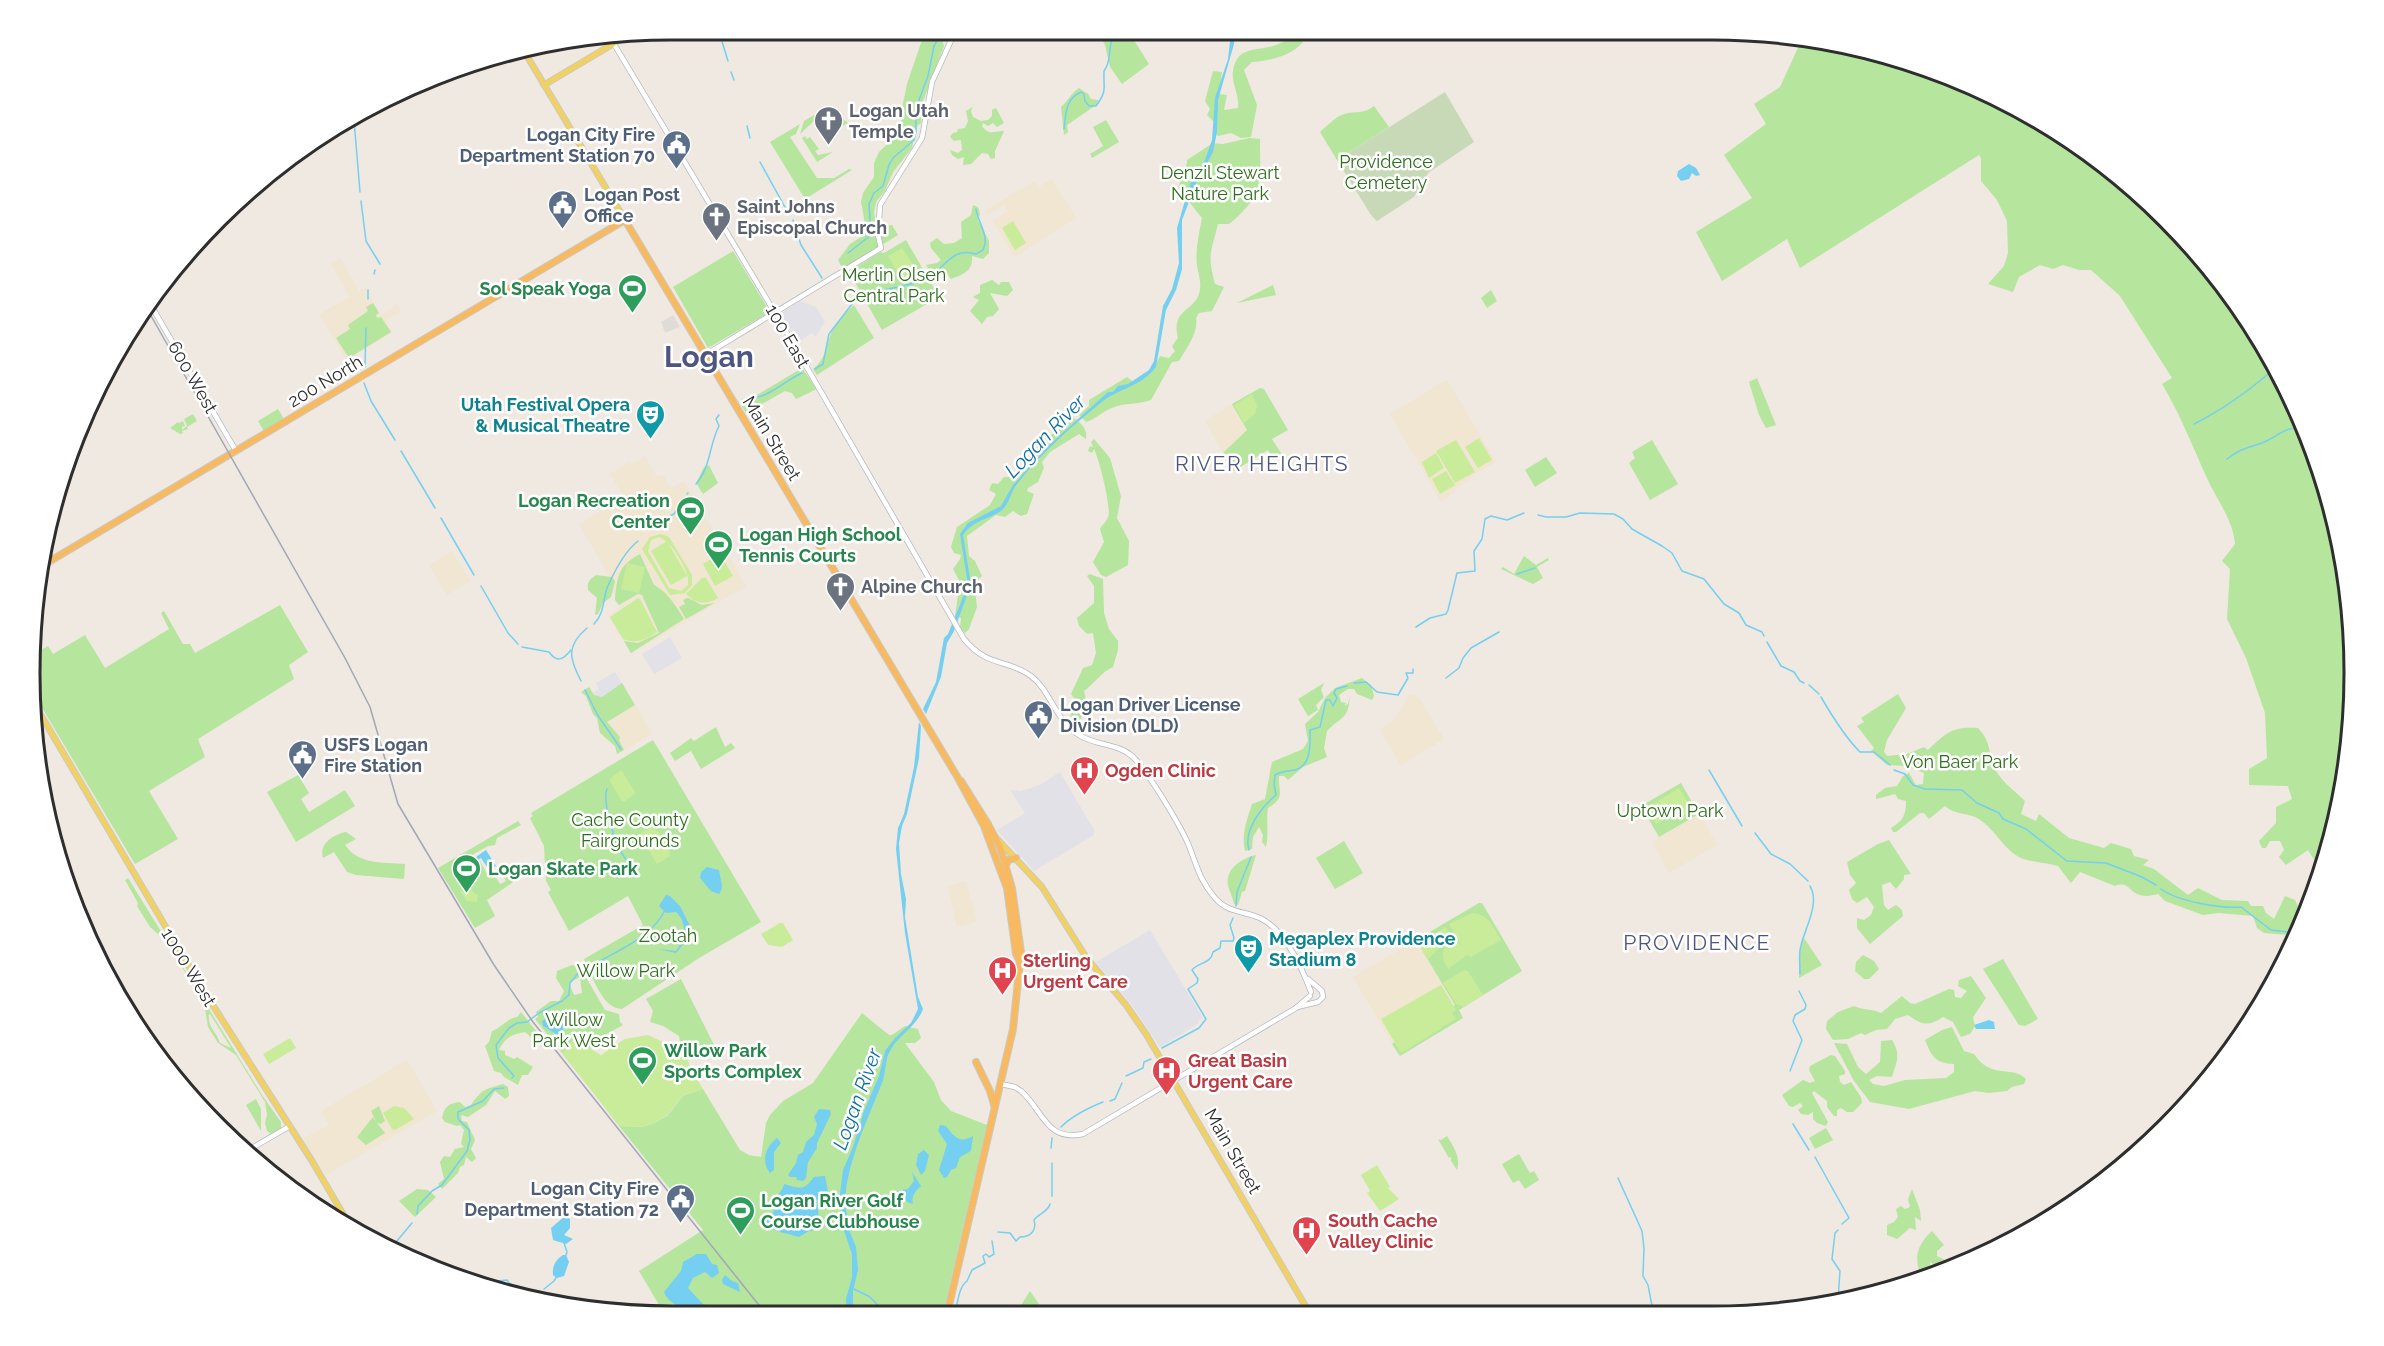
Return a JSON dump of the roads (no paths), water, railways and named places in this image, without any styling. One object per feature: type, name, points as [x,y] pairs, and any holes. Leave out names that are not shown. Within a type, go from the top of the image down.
[{"type":"highway","name":"Main Street","points":[[625,220],[958,778],[984,826],[995,837]]},
{"type":"highway","name":"200 North","points":[[51,560],[625,220]]},
{"type":"highway","name":"Main Street","points":[[958,778],[966,786],[995,837]]},
{"type":"highway","points":[[984,826],[1007,888],[1016,954],[1019,960]]},
{"type":"highway","points":[[949,1306],[1017,1008],[1021,952],[1016,912],[1005,865],[995,837]]},
{"type":"highway","points":[[1005,865],[1008,860],[1016,858]]},
{"type":"highway","points":[[976,1062],[992,1095],[995,1110]]},
{"type":"main road","points":[[705,355],[881,248],[878,235],[880,205],[922,138],[932,82],[951,40]]},
{"type":"main road","points":[[544,85],[614,44]]},
{"type":"main road","name":"100 East","points":[[614,44],[775,313],[951,618],[969,645],[985,658],[1021,670],[1031,676],[1076,734],[1087,740],[1123,750],[1134,758],[1185,838],[1198,873],[1216,899],[1228,909],[1261,919],[1276,930],[1306,977]]},
{"type":"main road","name":"Main Street","points":[[528,58],[625,220]]},
{"type":"main road","name":"600 West","points":[[154,311],[236,451]]},
{"type":"main road","name":"1000 West","points":[[42,718],[200,985],[341,1211]]},
{"type":"main road","name":"Main Street","points":[[995,837],[1042,886],[1086,957],[1126,1005],[1174,1080],[1306,1306]]},
{"type":"main road","points":[[1001,1083],[1021,1091],[1047,1125],[1058,1132],[1074,1136],[1090,1130],[1296,1008],[1320,1001],[1323,997],[1322,991],[1306,977]]},
{"type":"main road","points":[[1306,977],[1314,1002]]},
{"type":"main road","points":[[1296,1008],[1317,989]]},
{"type":"main road","points":[[254,1147],[290,1126]]},
{"type":"water","points":[[1230,40],[1234,40],[1218,100],[1217,132],[1213,152],[1197,181],[1182,220],[1182,269],[1176,290],[1166,310],[1156,367],[1138,383],[1103,401],[1080,420],[1026,473],[1000,512],[979,521],[963,535],[971,585],[947,643],[941,677],[926,714],[923,709],[936,682],[944,638],[948,634],[968,585],[960,534],[968,523],[1001,506],[1013,485],[1048,446],[1108,392],[1113,392],[1118,386],[1128,384],[1149,370],[1154,361],[1163,306],[1172,289],[1179,263],[1177,228],[1190,184],[1205,160],[1212,140],[1215,98],[1228,59]]},
{"type":"water","points":[[1689,164],[1696,168],[1700,175],[1696,176],[1692,173],[1689,179],[1681,181],[1677,176],[1678,171]]},
{"type":"water","points":[[919,722],[921,726],[919,758],[899,843],[901,874],[906,899],[905,917],[918,997],[923,1009],[920,1016],[889,1053],[883,1080],[862,1132],[849,1175],[846,1212],[852,1225],[850,1232],[856,1247],[858,1270],[853,1291],[853,1306],[846,1306],[852,1277],[852,1254],[843,1228],[840,1194],[843,1170],[879,1076],[885,1051],[911,1023],[918,1009],[905,933],[896,849],[898,828],[904,814],[914,767]]},
{"type":"water","points":[[486,850],[496,866],[489,870],[481,858],[478,860],[476,857]]},
{"type":"water","points":[[707,867],[719,870],[722,886],[719,894],[711,891],[700,878],[701,872]]},
{"type":"water","points":[[666,895],[680,906],[690,926],[685,942],[676,953],[658,949],[676,951],[684,931],[680,916],[676,912],[666,913],[659,906]]},
{"type":"water","points":[[548,1017],[550,1020],[560,1020],[564,1026],[561,1037],[543,1026],[542,1021]]},
{"type":"water","points":[[1989,1020],[1994,1022],[1995,1029],[1976,1029],[1974,1025]]},
{"type":"water","points":[[819,1109],[830,1110],[831,1114],[817,1143],[817,1148],[808,1162],[806,1178],[803,1181],[797,1180],[796,1177],[788,1175],[798,1155],[803,1152],[806,1142],[814,1135],[817,1124],[814,1117]]},
{"type":"water","points":[[940,1125],[946,1126],[961,1139],[973,1136],[971,1151],[960,1157],[956,1168],[944,1178],[939,1170],[947,1144],[938,1131]]},
{"type":"water","points":[[777,1138],[781,1143],[774,1152],[774,1170],[770,1173],[765,1159],[767,1150]]},
{"type":"water","points":[[924,1150],[929,1155],[925,1171],[921,1175],[916,1165],[918,1154]]},
{"type":"water","points":[[912,1172],[921,1186],[914,1194],[913,1204],[907,1202],[903,1195],[896,1197],[897,1191],[908,1189],[914,1181]]},
{"type":"water","points":[[825,1176],[828,1191],[817,1200],[820,1229],[809,1231],[799,1237],[766,1227],[765,1223],[774,1211],[784,1184],[800,1188],[807,1185],[814,1177]]},
{"type":"water","points":[[565,1216],[570,1219],[570,1228],[564,1235],[573,1239],[566,1244],[553,1240],[551,1228]]},
{"type":"water","points":[[697,1254],[706,1254],[712,1264],[717,1265],[719,1273],[712,1278],[705,1272],[693,1278],[688,1288],[703,1304],[710,1306],[677,1306],[668,1299],[664,1292],[681,1271],[683,1262]]},
{"type":"water","points":[[563,1255],[566,1255],[569,1262],[564,1276],[557,1278],[553,1275],[554,1266]]},
{"type":"water","points":[[725,1275],[738,1283],[740,1292],[723,1284],[722,1280]]},
{"type":"waterway","points":[[722,40],[728,61]]},
{"type":"waterway","points":[[848,253],[871,235],[869,204],[874,193],[883,186],[893,158],[914,140],[916,108],[938,40]]},
{"type":"waterway","points":[[1064,129],[1067,108],[1076,95],[1081,92],[1084,94],[1089,106],[1096,106],[1102,96],[1104,71],[1107,67],[1112,40]]},
{"type":"waterway","points":[[731,72],[734,80]]},
{"type":"waterway","points":[[747,126],[750,138]]},
{"type":"waterway","points":[[355,127],[360,192]]},
{"type":"waterway","points":[[760,162],[786,209]]},
{"type":"waterway","points":[[361,201],[366,241],[380,264]]},
{"type":"waterway","points":[[936,272],[949,259],[958,254],[976,254],[983,250],[985,240],[976,209]]},
{"type":"waterway","points":[[793,220],[801,245],[822,278]]},
{"type":"waterway","points":[[374,274],[375,270]]},
{"type":"waterway","points":[[863,297],[928,278]]},
{"type":"waterway","points":[[368,290],[368,299]]},
{"type":"waterway","points":[[815,369],[823,364],[829,334],[852,304]]},
{"type":"waterway","points":[[365,367],[366,328]]},
{"type":"waterway","points":[[749,399],[770,392],[802,373]]},
{"type":"waterway","points":[[2194,424],[2236,399],[2268,374]]},
{"type":"waterway","points":[[364,383],[371,401],[395,440]]},
{"type":"waterway","points":[[696,484],[705,470],[719,426],[716,419],[719,415]]},
{"type":"waterway","points":[[2227,459],[2240,451],[2294,428]]},
{"type":"waterway","points":[[401,451],[435,508]]},
{"type":"waterway","points":[[666,518],[674,514],[683,500]]},
{"type":"waterway","points":[[1416,627],[1430,618],[1446,614],[1457,573],[1475,571],[1474,551],[1482,539],[1485,519],[1491,516],[1507,520],[1524,513]]},
{"type":"waterway","points":[[1538,515],[1566,517],[1580,513],[1614,514],[1623,519],[1632,529],[1672,553],[1682,571],[1704,579],[1724,604],[1739,613],[1746,625],[1762,632],[1764,636]]},
{"type":"waterway","points":[[441,518],[474,575]]},
{"type":"waterway","points":[[594,624],[601,612],[607,588],[616,569],[638,541]]},
{"type":"waterway","points":[[1517,574],[1535,568]]},
{"type":"waterway","points":[[481,586],[508,633],[518,644]]},
{"type":"waterway","points":[[581,681],[574,666],[572,653],[576,641],[587,628]]},
{"type":"waterway","points":[[1446,678],[1459,668],[1471,648],[1499,632]]},
{"type":"waterway","points":[[1767,642],[1781,666],[1794,672],[1804,683]]},
{"type":"waterway","points":[[522,647],[549,652],[557,659],[563,658],[571,650]]},
{"type":"waterway","points":[[1354,683],[1366,682],[1377,692],[1398,695],[1408,678],[1406,673],[1413,673],[1413,669]]},
{"type":"waterway","points":[[1809,685],[1819,694]]},
{"type":"waterway","points":[[1249,850],[1251,827],[1260,812],[1276,795],[1275,775],[1295,770],[1305,764],[1309,753],[1310,730],[1320,727],[1326,700],[1330,700],[1333,706],[1337,698],[1334,693],[1336,689],[1347,686]]},
{"type":"waterway","points":[[585,690],[597,714],[621,749]]},
{"type":"waterway","points":[[1821,697],[1834,719],[1860,752],[1874,752],[1890,765]]},
{"type":"waterway","points":[[1709,770],[1742,826]]},
{"type":"waterway","points":[[1894,770],[1905,774],[1913,785],[1925,789],[1962,790],[1977,803],[1999,813],[2003,819],[2026,829],[2067,861],[2106,863],[2156,885]]},
{"type":"waterway","points":[[607,789],[606,803],[613,833],[624,857],[636,870]]},
{"type":"waterway","points":[[1755,833],[1771,854],[1790,864],[1808,881]]},
{"type":"waterway","points":[[1236,906],[1237,892],[1251,857]]},
{"type":"waterway","points":[[1800,974],[1800,950],[1814,901],[1810,886]]},
{"type":"waterway","points":[[2161,889],[2177,897],[2200,903],[2222,907],[2241,907],[2271,930],[2287,932]]},
{"type":"waterway","points":[[591,966],[642,936],[659,920],[665,910]]},
{"type":"waterway","points":[[1162,1048],[1199,1028],[1206,1019],[1188,989],[1197,983],[1198,979],[1192,970],[1210,959],[1213,952],[1220,948],[1221,941],[1233,941],[1230,925],[1233,918]]},
{"type":"waterway","points":[[512,1078],[514,1076],[498,1058],[496,1045],[509,1028],[517,1023],[527,1022],[569,995],[570,983],[580,971]]},
{"type":"waterway","points":[[1790,1071],[1802,1040],[1793,1021],[1795,1015],[1805,1009],[1806,1005],[1799,991]]},
{"type":"waterway","points":[[1126,1076],[1143,1068],[1144,1062],[1151,1059]]},
{"type":"waterway","points":[[1110,1101],[1115,1099],[1122,1083]]},
{"type":"waterway","points":[[417,1214],[418,1206],[432,1191],[442,1185],[467,1151],[470,1140],[469,1130],[458,1119],[458,1112],[483,1101],[494,1089],[504,1088]]},
{"type":"waterway","points":[[1061,1127],[1081,1112],[1103,1102]]},
{"type":"waterway","points":[[1793,1124],[1809,1150]]},
{"type":"waterway","points":[[1051,1148],[1052,1138]]},
{"type":"waterway","points":[[1815,1157],[1849,1218],[1842,1224]]},
{"type":"waterway","points":[[1052,1163],[1052,1196]]},
{"type":"waterway","points":[[1618,1178],[1642,1231],[1643,1276],[1648,1285],[1652,1306]]},
{"type":"waterway","points":[[998,1232],[1010,1233],[1016,1241],[1030,1234],[1035,1227],[1034,1220],[1050,1204]]},
{"type":"waterway","points":[[396,1242],[412,1223]]},
{"type":"waterway","points":[[1838,1230],[1835,1233],[1832,1259],[1840,1271],[1839,1292]]},
{"type":"waterway","points":[[957,1306],[960,1292],[972,1270],[985,1263],[983,1256],[986,1254],[989,1257],[994,1254],[992,1241]]},
{"type":"waterway","points":[[564,1243],[566,1255]]},
{"type":"waterway","points":[[544,1289],[557,1276]]},
{"type":"waterway","points":[[499,1281],[507,1280],[510,1284]]},
{"type":"waterway","points":[[854,1289],[870,1297],[878,1306]]},
{"type":"railway","points":[[151,316],[345,658],[370,707],[398,804],[494,965],[533,1022],[760,1306]]},
{"type":"place","name":"Logan Utah Temple","points":[[828,146]]},
{"type":"place","name":"Logan City Fire Department Station 70","points":[[676,170]]},
{"type":"place","name":"Logan Post Office","points":[[563,230]]},
{"type":"place","name":"Saint Johns Episcopal Church","points":[[716,242]]},
{"type":"place","name":"Sol Speak Yoga","points":[[632,314]]},
{"type":"place","name":"Utah Festival Opera & Musical Theatre","points":[[651,440]]},
{"type":"place","name":"Logan Recreation Center","points":[[691,536]]},
{"type":"place","name":"Logan High School Tennis Courts","points":[[718,570]]},
{"type":"place","name":"Alpine Church","points":[[840,612]]},
{"type":"place","name":"Logan Driver License Division (DLD)","points":[[1039,740]]},
{"type":"place","name":"USFS Logan Fire Station","points":[[303,780]]},
{"type":"place","name":"Ogden Clinic","points":[[1084,796]]},
{"type":"place","name":"Logan Skate Park","points":[[467,894]]},
{"type":"place","name":"Megaplex Providence Stadium 8","points":[[1248,974]]},
{"type":"place","name":"Sterling Urgent Care","points":[[1002,996]]},
{"type":"place","name":"Willow Park Sports Complex","points":[[643,1086]]},
{"type":"place","name":"Great Basin Urgent Care","points":[[1167,1096]]},
{"type":"place","name":"Logan City Fire Department Station 72","points":[[680,1224]]},
{"type":"place","name":"Logan River Golf Course Clubhouse","points":[[740,1236]]},
{"type":"place","name":"South Cache Valley Clinic","points":[[1307,1256]]},
{"type":"district","name":"Logan","points":[[709,356]]},
{"type":"district","name":"RIVER HEIGHTS","points":[[1262,463]]},
{"type":"district","name":"PROVIDENCE","points":[[1697,942]]},
{"type":"park label","name":"Providence Cemetery","points":[[1386,171]]},
{"type":"park label","name":"Denzil Stewart Nature Park","points":[[1220,182]]},
{"type":"park label","name":"Merlin Olsen Central Park","points":[[894,284]]},
{"type":"park label","name":"Von Baer Park","points":[[1960,761]]},
{"type":"park label","name":"Uptown Park","points":[[1670,810]]},
{"type":"park label","name":"Cache County Fairgrounds","points":[[630,829]]},
{"type":"park label","name":"Zootah","points":[[668,935]]},
{"type":"park label","name":"Willow Park","points":[[626,970]]},
{"type":"park label","name":"Willow Park West","points":[[574,1029]]},
{"type":"water label","name":"Logan River","points":[[1045,436]]},
{"type":"water label","name":"Logan River","points":[[857,1099]]}]
